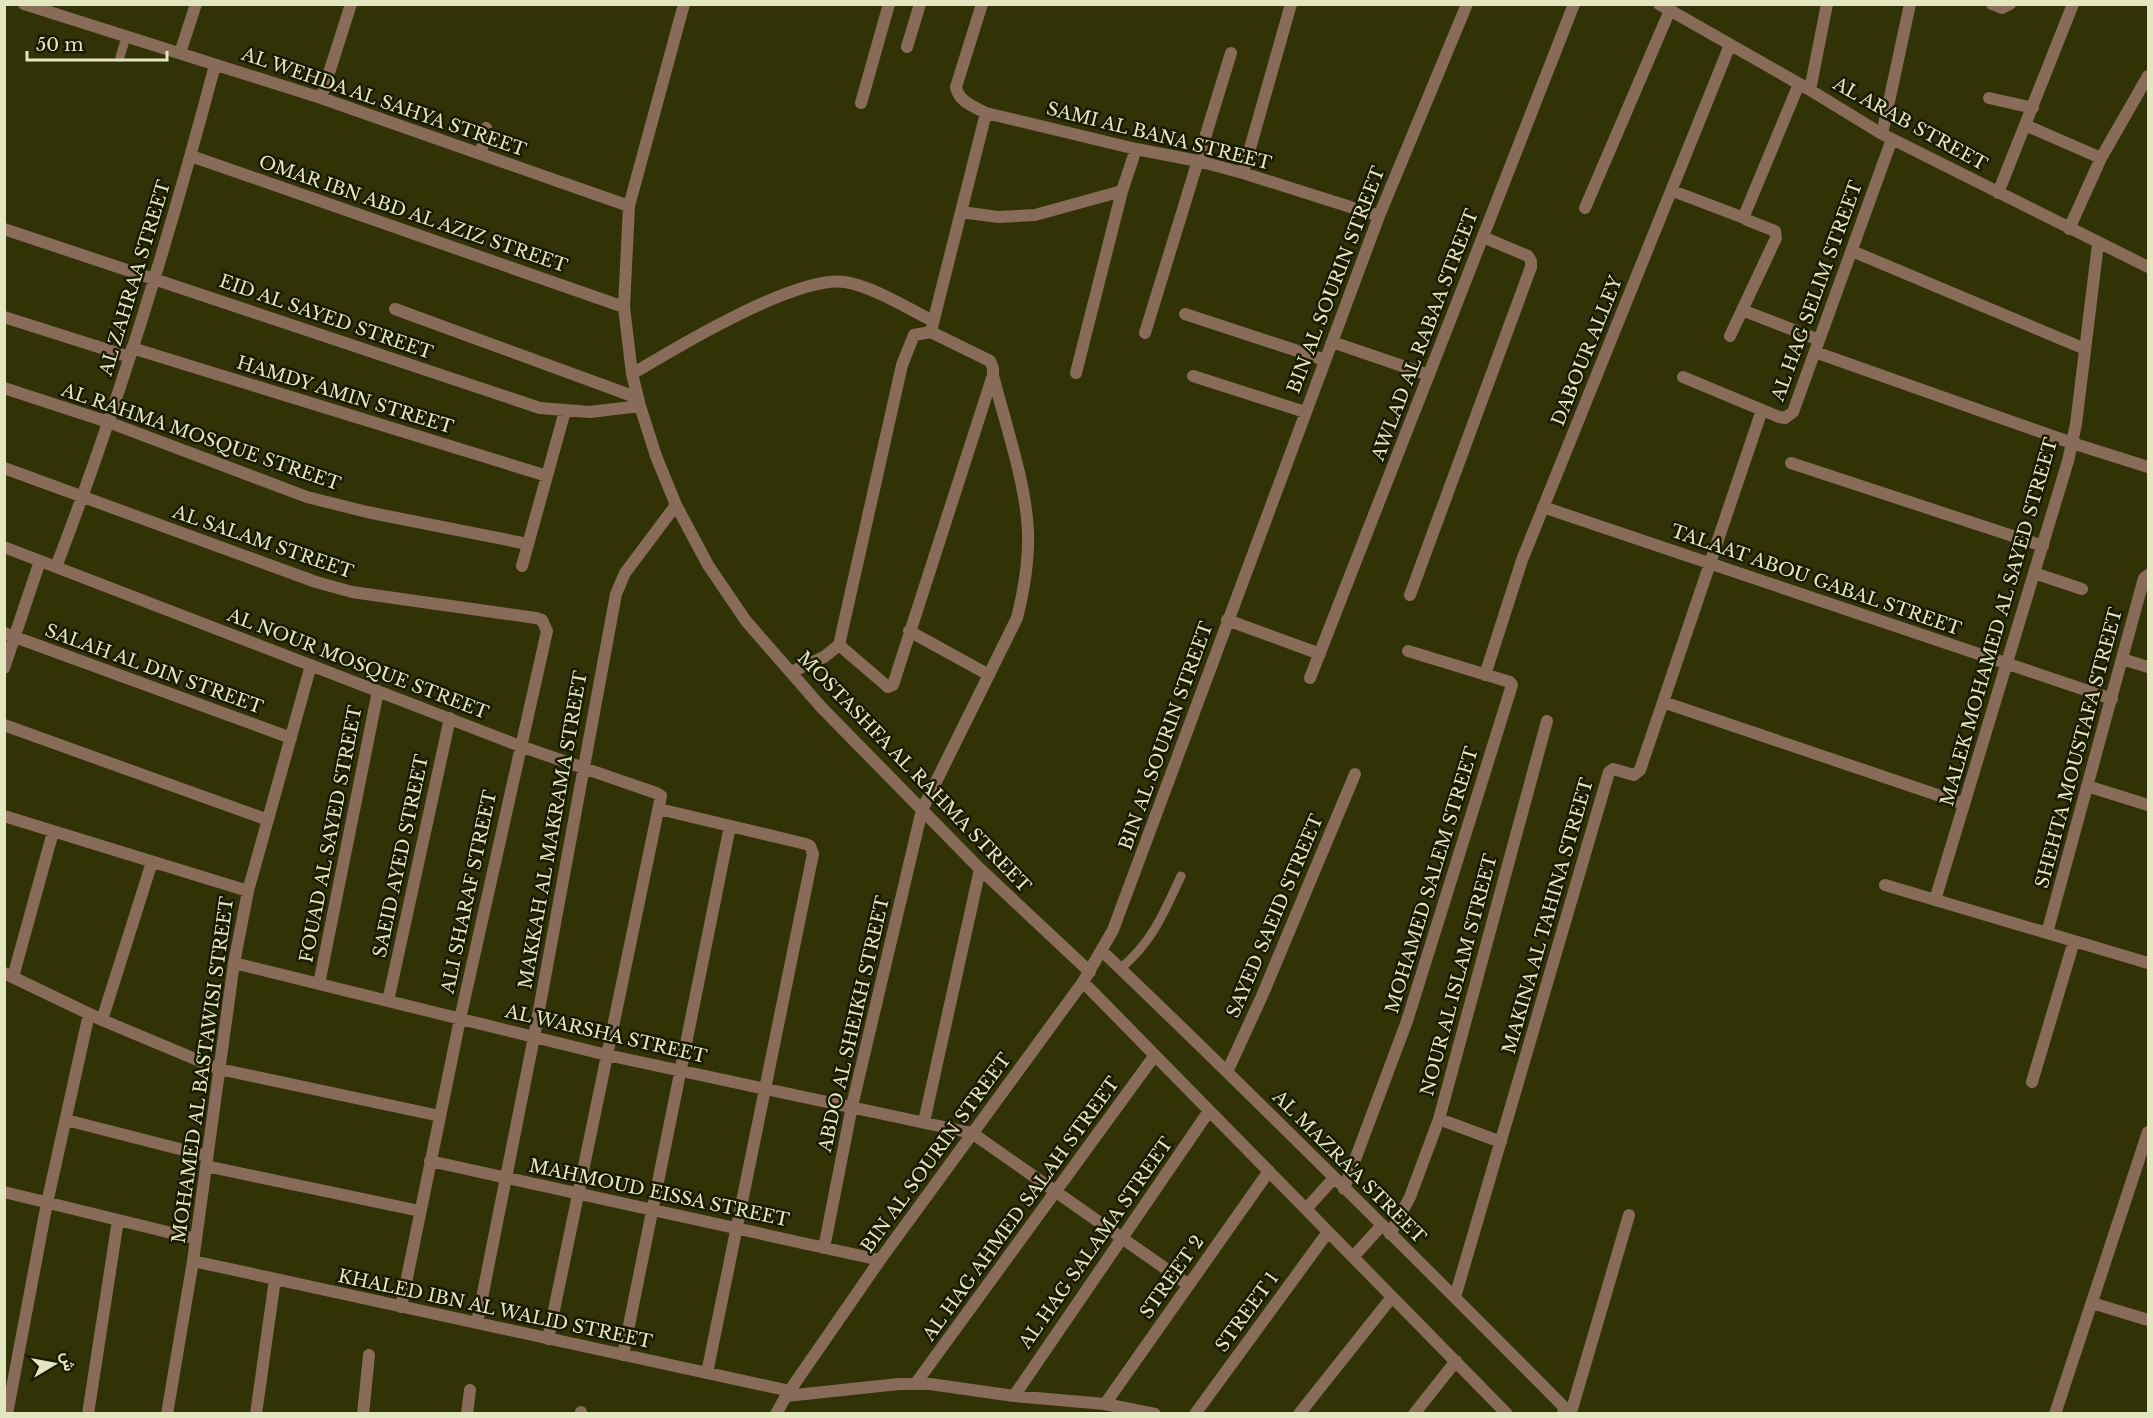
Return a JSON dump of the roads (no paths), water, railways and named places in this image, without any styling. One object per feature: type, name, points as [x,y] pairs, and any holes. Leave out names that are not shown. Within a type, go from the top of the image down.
[{"type":"street","name":"AL WEHDA AL SAHYA STREET","points":[[24,4],[321,98],[629,206]]},
{"type":"street","points":[[180,54],[196,4]]},
{"type":"street","points":[[321,98],[351,4]]},
{"type":"street","name":"MOSTASHFA AL RAHMA STREET","points":[[684,4],[629,206],[624,307],[639,402],[656,456],[676,505],[708,565],[746,621],[822,708],[1086,977]]},
{"type":"street","points":[[861,103],[888,4]]},
{"type":"street","points":[[907,47],[920,4]]},
{"type":"street","name":"SAMI AL BANA STREET","points":[[982,4],[956,87],[958,96],[965,102],[986,113],[1136,149],[1198,160],[1379,216]]},
{"type":"street","points":[[1244,173],[1291,4]]},
{"type":"street","name":"BIN AL SOURIN STREET","points":[[776,1413],[880,1260],[1086,977],[1102,951],[1123,908],[1227,620],[1379,216],[1467,4]]},
{"type":"street","name":"AWLAD AL RABAA STREET","points":[[1310,678],[1574,4]]},
{"type":"street","points":[[1744,218],[1744,213],[1804,87],[1827,4]]},
{"type":"street","name":"AL HAG SELIM STREET","points":[[1683,377],[1779,417],[1790,416],[1793,412],[1852,251],[1887,136],[1910,4]]},
{"type":"street","points":[[1992,4],[2001,8],[2010,4]]},
{"type":"street","points":[[1998,193],[2073,4]]},
{"type":"street","points":[[1585,208],[1664,7]]},
{"type":"street","name":"AL ARAB STREET","points":[[1664,7],[1887,136],[2098,244],[2148,267]]},
{"type":"street","name":"DABOUR ALLEY","points":[[1485,675],[1519,569],[1543,507],[1673,191],[1730,45]]},
{"type":"street","points":[[1145,333],[1231,53]]},
{"type":"street","name":"AL ZAHRAA STREET","points":[[56,567],[83,497],[155,279],[216,65]]},
{"type":"street","points":[[2069,229],[2101,158],[2148,79]]},
{"type":"street","points":[[1989,98],[2033,108]]},
{"type":"street","points":[[791,672],[824,657],[839,645],[902,365],[914,335],[932,326],[986,113]]},
{"type":"street","points":[[2025,125],[2101,158]]},
{"type":"street","points":[[481,153],[486,128]]},
{"type":"street","points":[[1076,373],[1122,191],[1136,149]]},
{"type":"street","name":"OMAR IBN ABD AL AZIZ STREET","points":[[191,156],[624,307]]},
{"type":"street","points":[[961,212],[998,217],[1035,215],[1122,191]]},
{"type":"street","points":[[1673,191],[1775,231],[1776,238],[1730,336]]},
{"type":"street","name":"EID AL SAYED STREET","points":[[4,229],[540,408],[590,412],[639,402]]},
{"type":"street","points":[[1410,595],[1531,267],[1528,256],[1483,237]]},
{"type":"street","name":"MALEK MOHAMED AL SAYED STREET","points":[[1935,900],[2072,443],[2098,244]]},
{"type":"street","points":[[1852,251],[2085,349]]},
{"type":"street","points":[[633,374],[694,337],[756,307],[813,284],[844,282],[864,287],[990,361],[993,375],[891,687],[888,687],[839,645]]},
{"type":"street","points":[[394,309],[639,402]]},
{"type":"street","points":[[1742,310],[1817,346],[2072,443],[2148,467]]},
{"type":"street","points":[[1185,314],[1325,360]]},
{"type":"street","points":[[4,317],[131,352]]},
{"type":"street","points":[[1332,342],[1429,375]]},
{"type":"street","name":"HAMDY AMIN STREET","points":[[131,352],[547,476]]},
{"type":"street","name":"ABDO AL SHEIKH STREET","points":[[824,1248],[852,1106],[922,810],[1017,618],[1024,590],[1028,563],[1028,532],[1024,501],[993,375]]},
{"type":"street","points":[[1192,376],[1305,412]]},
{"type":"street","name":"AL RAHMA MOSQUE STREET","points":[[4,388],[108,422],[307,497],[367,512],[528,544]]},
{"type":"street","name":"MAKINA AL TAHINA STREET","points":[[1455,1297],[1609,772],[1613,769],[1634,775],[1640,770],[1762,410]]},
{"type":"street","points":[[522,566],[565,411]]},
{"type":"street","points":[[1791,463],[2043,546]]},
{"type":"street","name":"AL SALAM STREET","points":[[4,468],[325,585],[352,592],[536,618],[542,620],[547,631]]},
{"type":"street","name":"MAKKAH AL MAKRAMA STREET","points":[[477,1323],[534,1037],[614,605],[625,573],[676,505]]},
{"type":"street","name":"TALAAT ABOU GABAL STREET","points":[[1543,507],[2112,699]]},
{"type":"street","name":"AL NOUR MOSQUE STREET","points":[[4,547],[520,746],[659,794],[660,804],[730,826],[806,844],[812,850],[812,858],[765,1088]]},
{"type":"street","points":[[4,668],[10,635],[40,561]]},
{"type":"street","points":[[2034,573],[2082,589]]},
{"type":"street","name":"SHEHTA MOUSTAFA STREET","points":[[2047,933],[2144,578],[2148,575]]},
{"type":"street","points":[[1227,620],[1320,654]]},
{"type":"street","name":"ALI SHARAF STREET","points":[[401,1306],[460,1019],[547,631]]},
{"type":"street","points":[[909,632],[988,675]]},
{"type":"street","name":"SALAH AL DIN STREET","points":[[10,635],[291,738]]},
{"type":"street","name":"MOHAMED SALEM STREET","points":[[1344,1189],[1407,1021],[1512,685],[1510,682],[1408,651]]},
{"type":"street","points":[[2122,659],[2148,667]]},
{"type":"street","name":"MOHAMED AL BASTAWISI STREET","points":[[167,1413],[193,1261],[234,963],[248,891],[311,665]]},
{"type":"street","name":"FOUAD AL SAYED STREET","points":[[319,984],[378,691]]},
{"type":"street","points":[[1663,702],[1965,804]]},
{"type":"street","name":"SAEID AYED STREET","points":[[388,1001],[450,718]]},
{"type":"street","name":"NOUR AL ISLAM STREET","points":[[1353,1257],[1386,1229],[1410,1197],[1438,1119],[1547,721]]},
{"type":"street","points":[[4,725],[268,820]]},
{"type":"street","name":"SAYED SAEID STREET","points":[[1227,1072],[1262,996],[1355,774]]},
{"type":"street","points":[[2087,786],[2148,804]]},
{"type":"street","points":[[548,1339],[660,804]]},
{"type":"street","points":[[4,816],[248,891]]},
{"type":"street","points":[[623,1355],[730,826]]},
{"type":"street","points":[[53,832],[7,975],[102,1020],[219,1069],[440,1116]]},
{"type":"street","points":[[102,1020],[152,862]]},
{"type":"street","points":[[924,1122],[980,869]]},
{"type":"street","points":[[1884,885],[2148,963]]},
{"type":"street","points":[[2032,1082],[2074,941]]},
{"type":"street","name":"AL MAZRA'A STREET","points":[[1102,951],[1455,1297],[1563,1406],[1564,1413]]},
{"type":"street","name":"AL WARSHA STREET","points":[[234,963],[607,1055],[972,1133]]},
{"type":"street","points":[[1086,977],[1155,1055],[1209,1111],[1507,1413]]},
{"type":"street","points":[[7,1413],[47,1203],[89,1014]]},
{"type":"street","name":"AL HAG AHMED SALAH STREET","points":[[915,1383],[1155,1055]]},
{"type":"street","points":[[707,1373],[765,1088]]},
{"type":"street","name":"AL HAG SALAMA STREET","points":[[1014,1395],[1209,1111]]},
{"type":"street","points":[[1438,1119],[1500,1142]]},
{"type":"street","points":[[66,1120],[206,1161],[420,1211]]},
{"type":"street","points":[[2055,1413],[2148,1132]]},
{"type":"street","points":[[972,1133],[1189,1285]]},
{"type":"street","name":"MAHMOUD EISSA STREET","points":[[430,1161],[880,1260]]},
{"type":"street","name":"STREET 2","points":[[1105,1404],[1269,1171]]},
{"type":"street","points":[[1306,1209],[1334,1178]]},
{"type":"street","points":[[4,1192],[196,1239]]},
{"type":"street","points":[[1564,1413],[1572,1409],[1629,1215]]},
{"type":"street","points":[[88,1413],[118,1220]]},
{"type":"street","name":"STREET 1","points":[[1195,1413],[1328,1232]]},
{"type":"street","name":"KHALED IBN AL WALID STREET","points":[[193,1261],[707,1373],[788,1394],[915,1383],[1105,1404],[1155,1413]]},
{"type":"street","points":[[256,1413],[275,1279]]},
{"type":"street","points":[[1299,1413],[1392,1297]]},
{"type":"street","points":[[2092,1303],[2148,1320]]},
{"type":"street","points":[[363,1413],[369,1355]]},
{"type":"street","points":[[1414,1413],[1456,1361]]},
{"type":"street","points":[[467,1413],[470,1390]]},
{"type":"lane","points":[[120,57],[126,37]]},
{"type":"lane","points":[[1120,969],[1154,933],[1181,876]]}]
